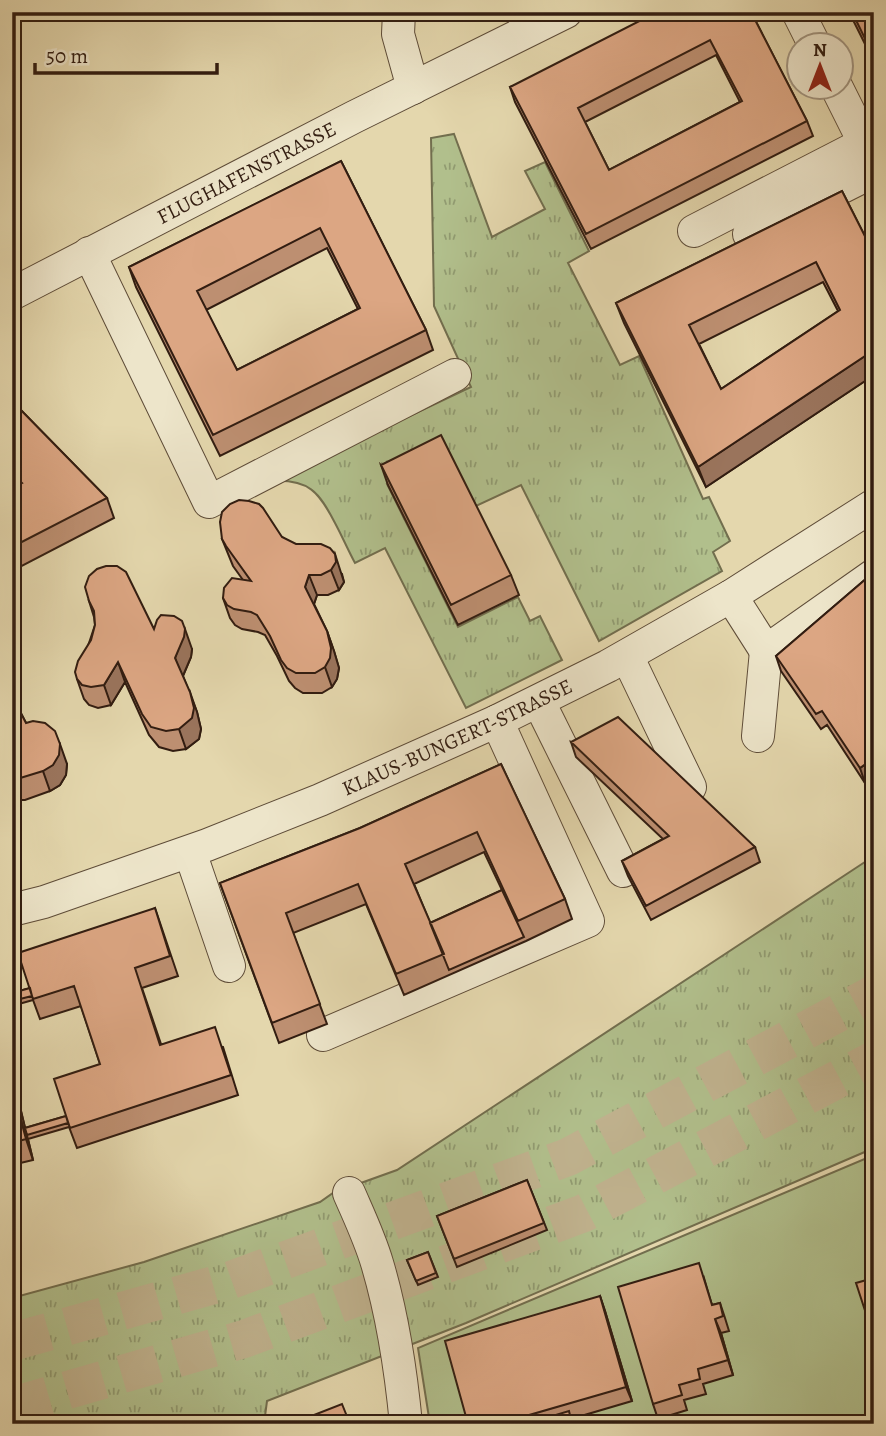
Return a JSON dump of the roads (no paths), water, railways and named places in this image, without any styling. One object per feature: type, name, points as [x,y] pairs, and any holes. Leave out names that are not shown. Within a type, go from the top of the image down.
[{"type":"street","points":[[399,12],[398,34],[413,88]]},
{"type":"street","name":"FLUGHAFENSTRASSE","points":[[12,294],[566,12]]},
{"type":"street","points":[[798,12],[808,32]]},
{"type":"street","points":[[854,101],[871,159]]},
{"type":"street","points":[[694,231],[871,159]]},
{"type":"street","points":[[748,234],[871,159]]},
{"type":"street","points":[[89,253],[209,502],[455,375]]},
{"type":"street","name":"KLAUS-BUNGERT-STRASSE","points":[[12,911],[190,852],[320,800],[539,702],[627,656],[731,596],[874,505]]},
{"type":"street","points":[[766,651],[874,575]]},
{"type":"street","points":[[731,596],[766,651],[758,736]]},
{"type":"street","points":[[627,656],[690,787]]},
{"type":"street","points":[[539,702],[623,871]]},
{"type":"street","points":[[323,1035],[589,921],[497,721]]},
{"type":"street","points":[[190,852],[229,966]]},
{"type":"street","points":[[349,1193],[382,1280],[403,1393],[406,1424]]},
{"type":"tunnel","points":[[12,1342],[228,1281],[568,1157],[874,994]]},
{"type":"tunnel","points":[[12,1406],[244,1339],[584,1213],[874,1060]]}]
